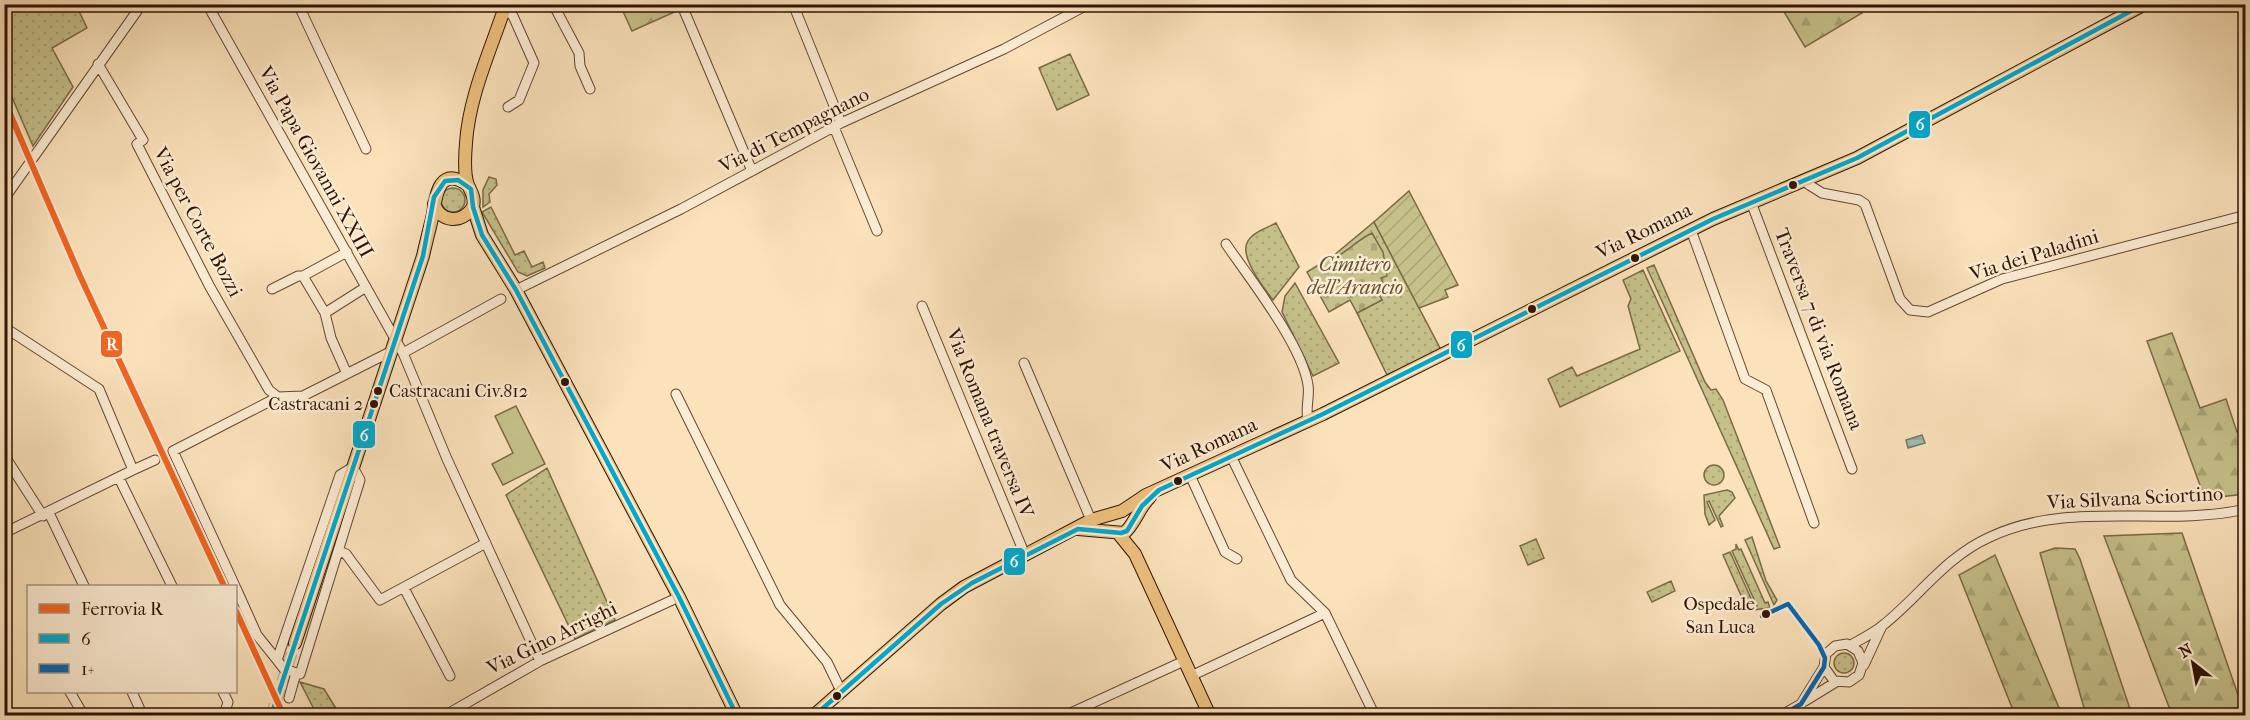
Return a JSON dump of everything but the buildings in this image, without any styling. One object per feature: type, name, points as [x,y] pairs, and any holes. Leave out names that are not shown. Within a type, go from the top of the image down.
[{"type":"main road","name":"Via Romana","points":[[813,716],[949,598],[1025,555],[1078,529],[1091,520],[1118,512],[1146,495],[1308,421],[1691,230],[1897,138],[2087,33],[2145,4]]},
{"type":"main road","points":[[295,643],[394,337],[423,256],[434,197],[440,185],[452,179],[465,146],[473,102],[505,7]]},
{"type":"main road","points":[[465,146],[468,185],[473,193],[473,207],[482,235],[516,290],[733,702],[743,716]]},
{"type":"main road","points":[[452,179],[468,185]]},
{"type":"main road","points":[[434,204],[451,219],[482,235]]},
{"type":"main road","points":[[423,256],[451,219],[464,218],[473,207]]},
{"type":"main road","name":"Via Romana","points":[[1078,529],[1116,532],[1131,525],[1142,506],[1159,490]]},
{"type":"main road","points":[[1135,554],[1130,516],[1118,512],[1109,520],[1135,554],[1210,716]]},
{"type":"main road","points":[[733,702],[737,716]]},
{"type":"street","name":"Via Papa Giovanni XXIII","points":[[207,4],[403,353],[540,661]]},
{"type":"street","points":[[298,4],[366,149]]},
{"type":"street","points":[[553,4],[579,53],[580,66],[590,89]]},
{"type":"street","points":[[793,4],[878,231]]},
{"type":"street","name":"Via di Tempagnano","points":[[516,290],[838,125],[1004,49],[1089,4]]},
{"type":"street","points":[[4,200],[141,5]]},
{"type":"street","points":[[505,7],[513,16],[534,63],[519,100],[508,107]]},
{"type":"street","points":[[683,8],[752,171]]},
{"type":"street","name":"Via per Corte Bozzi","points":[[98,64],[143,140],[137,144],[210,286],[269,390],[278,397]]},
{"type":"street","name":"Via dei Paladini","points":[[1803,181],[1822,193],[1859,200],[1867,205],[1900,299],[1910,310],[1920,313],[1936,309],[2002,279],[2246,215]]},
{"type":"street","name":"Traversa 7 di via Romana","points":[[1750,202],[1852,469]]},
{"type":"street","points":[[1691,230],[1745,379],[1766,390],[1814,523]]},
{"type":"street","points":[[1226,244],[1278,319],[1302,366],[1309,386],[1305,410],[1308,421]]},
{"type":"street","points":[[272,289],[303,276],[347,252]]},
{"type":"street","points":[[303,276],[325,313],[331,338],[346,374]]},
{"type":"street","points":[[325,313],[366,287]]},
{"type":"street","points":[[403,353],[501,299]]},
{"type":"street","name":"Via Romana traversa IV","points":[[922,306],[1025,555]]},
{"type":"street","points":[[4,327],[99,389],[133,470]]},
{"type":"street","points":[[234,585],[173,451],[278,397],[303,396],[390,352]]},
{"type":"street","points":[[1024,363],[1091,520]]},
{"type":"street","points":[[676,394],[780,605],[827,662],[841,691]]},
{"type":"street","points":[[4,455],[46,514],[83,585]]},
{"type":"street","points":[[1231,456],[1291,580],[1325,613],[1375,716]]},
{"type":"street","points":[[4,533],[155,460]]},
{"type":"street","points":[[237,591],[257,634],[277,660],[284,669],[300,674],[360,480],[353,467],[340,475],[277,660]]},
{"type":"street","points":[[1190,475],[1225,552],[1237,559]]},
{"type":"street","points":[[119,478],[172,585]]},
{"type":"street","name":"Via Silvana Sciortino","points":[[1851,645],[1882,626],[1958,556],[1987,538],[2019,525],[2062,517],[2208,514],[2246,509]]},
{"type":"street","points":[[339,550],[346,554],[380,600],[486,543]]},
{"type":"street","points":[[404,588],[450,676]]},
{"type":"street","name":"Via Gino Arrighi","points":[[444,716],[540,661],[679,597]]},
{"type":"street","points":[[1191,676],[1325,613]]},
{"type":"street","points":[[1780,716],[1836,682],[1852,681],[1862,669],[1882,626]]},
{"type":"street","points":[[1801,704],[1824,667],[1825,658],[1830,650],[1840,644],[1851,645],[1861,655],[1862,669]]},
{"type":"street","points":[[1065,716],[1184,661]]},
{"type":"street","points":[[1824,667],[1827,674],[1836,682]]},
{"type":"street","points":[[289,698],[296,673]]},
{"type":"street","points":[[71,693],[84,716]]},
{"type":"street","points":[[132,693],[143,716]]},
{"type":"street","points":[[224,693],[228,702],[224,714]]},
{"type":"green space","points":[[4,5],[76,5],[87,28],[52,48],[73,87],[33,146],[5,81]]},
{"type":"green space","points":[[620,5],[690,5],[632,31]]},
{"type":"green space","points":[[1780,5],[1858,5],[1862,13],[1805,47]]},
{"type":"green space","points":[[1070,54],[1089,95],[1057,110],[1039,68]]},
{"type":"green space","points":[[489,177],[496,179],[497,185],[489,194],[490,202],[483,207],[483,190]]},
{"type":"green space","points":[[453,188],[461,192],[465,200],[461,208],[453,212],[445,208],[441,200],[445,192]]},
{"type":"green space","points":[[1409,191],[1458,285],[1445,290],[1448,297],[1419,308],[1374,222]]},
{"type":"green space","points":[[491,207],[515,255],[524,251],[532,267],[543,262],[545,268],[527,276],[518,272],[482,212]]},
{"type":"green space","points":[[1374,222],[1441,350],[1387,375],[1357,313],[1382,300],[1353,246],[1334,259],[1333,256]]},
{"type":"green space","points":[[1276,223],[1299,267],[1273,300],[1253,271],[1246,254],[1246,247],[1253,235]]},
{"type":"green space","name":"Cimitero dell'Arancio","points":[[1372,233],[1383,252],[1387,276],[1381,278],[1384,285],[1376,288],[1382,300],[1357,313],[1350,300],[1329,312],[1307,272],[1333,256],[1334,259]]},
{"type":"green space","points":[[1654,265],[1705,382],[1711,390],[1716,389],[1723,400],[1780,547],[1774,549],[1647,268]]},
{"type":"green space","points":[[1643,270],[1680,351],[1560,407],[1548,379],[1572,367],[1577,376],[1640,349],[1628,306],[1631,299],[1623,280]]},
{"type":"green space","points":[[1295,283],[1339,363],[1313,376],[1282,312],[1285,296]]},
{"type":"green space","points":[[2172,333],[2200,408],[2226,399],[2237,432],[2243,430],[2246,436],[2245,494],[2204,496],[2147,341]]},
{"type":"green space","points":[[516,406],[545,464],[503,485],[492,464],[513,453],[495,416]]},
{"type":"green space","points":[[1714,465],[1721,468],[1724,475],[1721,482],[1714,485],[1707,482],[1704,475],[1707,468]]},
{"type":"green space","points":[[547,468],[615,620],[575,639],[506,495]]},
{"type":"green space","points":[[1727,490],[1732,492],[1735,498],[1719,516],[1723,526],[1721,527],[1709,501],[1707,502],[1715,520],[1709,525],[1705,514],[1704,495]]},
{"type":"green space","points":[[2182,533],[2245,715],[2172,715],[2104,536]]},
{"type":"green space","points":[[1752,537],[1766,581],[1777,600],[1774,605],[1745,540]]},
{"type":"green space","points":[[1536,539],[1544,558],[1528,565],[1520,546]]},
{"type":"green space","points":[[1736,544],[1739,550],[1741,549],[1765,603],[1768,602],[1770,608],[1753,610],[1743,600],[1723,555],[1730,552],[1755,607],[1757,606],[1732,551],[1736,549]]},
{"type":"green space","points":[[2055,548],[2075,549],[2080,559],[2132,715],[2086,715],[2040,553]]},
{"type":"green space","points":[[1995,555],[2062,715],[2015,715],[1959,575]]},
{"type":"green space","points":[[1671,581],[1675,591],[1652,602],[1647,592]]},
{"type":"green space","points":[[1844,653],[1851,656],[1854,663],[1851,670],[1844,673],[1837,670],[1834,663],[1837,656]]},
{"type":"green space","points":[[300,682],[324,689],[340,715],[317,715]]},
{"type":"shaded area","points":[[1922,435],[1925,443],[1908,448],[1906,440]]},
{"type":"tunnel","points":[[271,716],[295,643]]},
{"type":"rail line","name":"R","points":[[4,100],[80,276],[224,585]]},
{"type":"rail line","name":"R","points":[[237,613],[284,716]]},
{"type":"transit line","name":"6","points":[[814,716],[941,604],[972,583],[1078,529],[1121,533],[1127,531],[1142,506],[1159,490],[1323,414],[1713,219],[1857,158],[2144,4]]},
{"type":"transit line","name":"6","points":[[271,716],[423,256],[434,197],[445,181],[458,180],[471,189],[473,207],[482,235],[516,290],[679,597],[737,716]]},
{"type":"transit line","name":"1+","points":[[1762,616],[1788,604],[1819,645],[1825,658],[1824,667],[1801,704],[1781,716]]},
{"type":"place","name":"Castracani Civ.812","points":[[378,391]]},
{"type":"place","name":"Castracani 2","points":[[374,404]]},
{"type":"place","name":"Ospedale San Luca","points":[[1766,614]]}]
